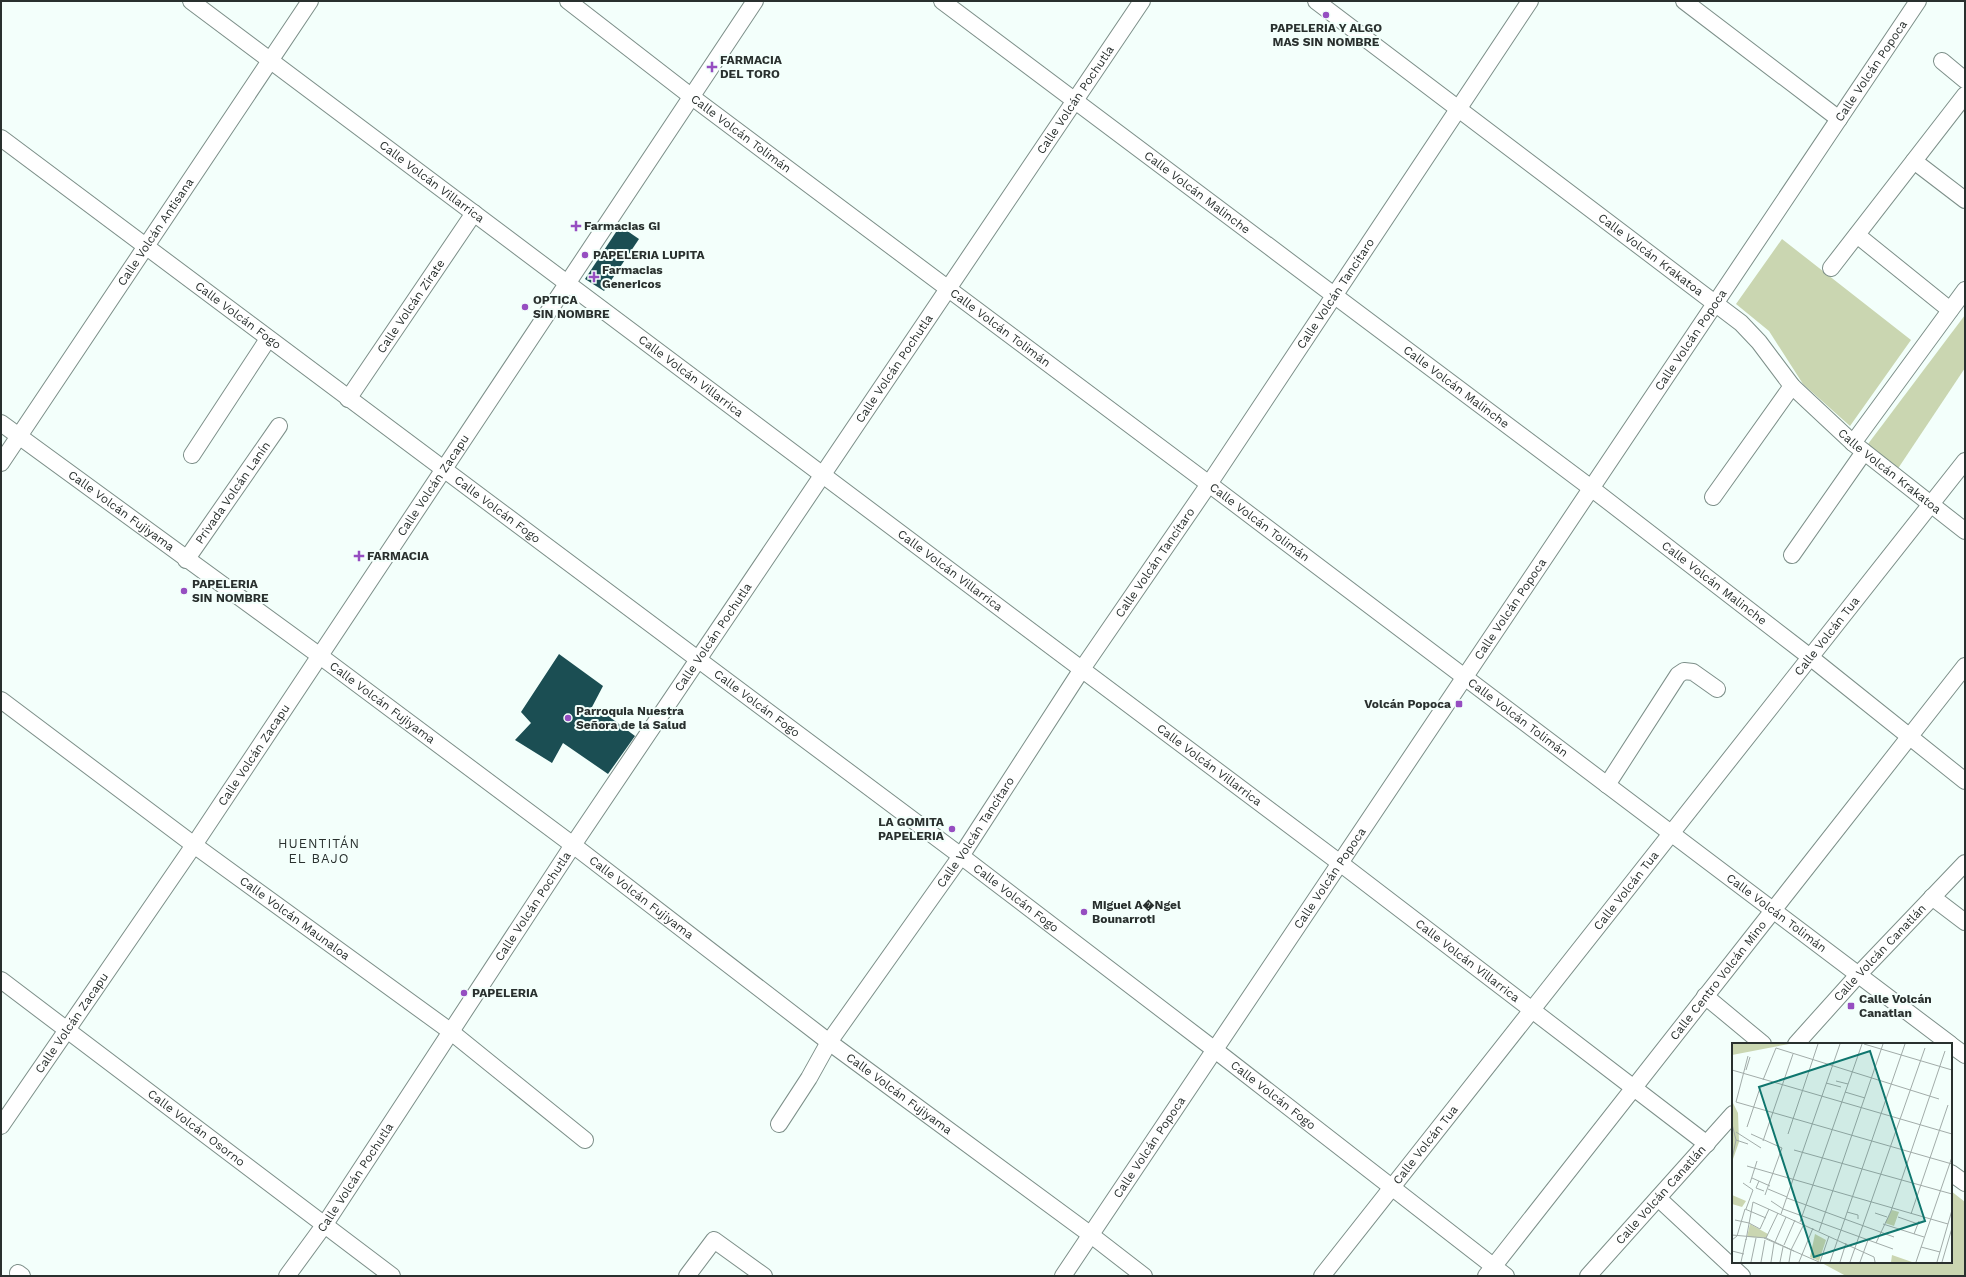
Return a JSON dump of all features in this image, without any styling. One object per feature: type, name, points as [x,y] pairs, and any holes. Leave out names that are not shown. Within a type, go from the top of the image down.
[{"type":"street","name":"Calle Volcán Villarrica","points":[[191,1],[824,474],[1340,863],[1707,1144]]},
{"type":"street","name":"Calle Volcán Antisana","points":[[1,462],[146,248],[310,1]]},
{"type":"street","name":"Calle Volcán Tolimán","points":[[568,1],[947,290],[1209,484],[1950,1043]]},
{"type":"street","name":"Calle Volcán Zacapu","points":[[1,1126],[66,1029],[194,845],[755,1]]},
{"type":"street","name":"Calle Volcán Malinche","points":[[942,1],[1074,102],[1335,294],[1591,488],[1810,657],[1965,781]]},
{"type":"street","name":"Calle Volcán Pochutla","points":[[287,1276],[325,1224],[573,845],[1142,1]]},
{"type":"street","name":"Calle Volcán Krakatoa","points":[[1316,1],[1741,323],[1759,342],[1792,386],[1859,447],[1965,531]]},
{"type":"street","name":"Calle Volcán Tancítaro","points":[[779,1124],[809,1078],[829,1042],[961,856],[1082,670],[1209,484],[1530,1]]},
{"type":"street","points":[[1684,1],[1839,119]]},
{"type":"street","name":"Calle Volcán Popoca","points":[[1063,1276],[1918,1]]},
{"type":"street","points":[[1942,62],[1965,80]]},
{"type":"street","points":[[1831,268],[1965,95]]},
{"type":"street","name":"Calle Volcán Fogo","points":[[1,138],[146,248],[961,856],[1392,1186],[1490,1271],[1506,1276]]},
{"type":"street","points":[[1914,161],[1965,200]]},
{"type":"street","name":"Calle Volcán Zirate","points":[[348,399],[474,213]]},
{"type":"street","points":[[1857,235],[1950,310]]},
{"type":"street","points":[[1792,556],[1859,447],[1950,310],[1965,290]]},
{"type":"street","points":[[192,455],[268,339]]},
{"type":"street","points":[[1713,497],[1792,386]]},
{"type":"street","name":"Calle Volcán Fujiyama","points":[[1,423],[186,560],[320,656],[573,845],[829,1042],[1091,1235],[1144,1276]]},
{"type":"street","name":"Privada Volcán Lanín","points":[[186,560],[279,426]]},
{"type":"street","name":"Calle Volcán Tua","points":[[1322,1276],[1965,461]]},
{"type":"street","name":"Calle Centro Volcán Mino","points":[[1490,1271],[1965,666]]},
{"type":"street","points":[[1607,785],[1678,675],[1684,671],[1693,672],[1717,689]]},
{"type":"street","name":"Calle Volcán Maunaloa","points":[[1,700],[194,845],[450,1031],[585,1140]]},
{"type":"street","name":"Calle Volcán Canatlán","points":[[1797,1043],[1858,975],[1965,863]]},
{"type":"street","points":[[1932,897],[1965,922]]},
{"type":"street","name":"Calle Volcán Osorno","points":[[1,980],[392,1276]]},
{"type":"street","points":[[1706,996],[1762,1043]]},
{"type":"street","name":"Calle Volcán Tolimán","points":[[1952,1045],[1965,1055]]},
{"type":"street","name":"Calle Volcán Canatlán","points":[[1588,1276],[1732,1115]]},
{"type":"street","points":[[1952,1174],[1965,1184]]},
{"type":"street","points":[[1658,1198],[1742,1276]]},
{"type":"street","points":[[687,1276],[714,1240],[764,1276]]},
{"type":"green space","points":[[1782,239],[1911,340],[1850,426],[1803,384],[1769,331],[1736,304]]},
{"type":"green space","points":[[1965,315],[1965,368],[1897,470],[1868,444]]},
{"type":"green space","points":[[1952,1192],[1965,1202],[1965,1276],[1846,1276],[1822,1263],[1952,1263]]},
{"type":"building","points":[[620,226],[639,239],[604,291],[585,279]]},
{"type":"building","name":"Parroquia Nuestra Señora de la Salud","points":[[559,654],[603,686],[592,707],[603,712],[635,736],[608,774],[563,743],[552,763],[515,740],[531,723],[521,712]]},
{"type":"place","name":"PAPELERIA Y ALGO MAS SIN NOMBRE","points":[[1326,15]]},
{"type":"place","name":"FARMACIA DEL TORO","points":[[712,67]]},
{"type":"place","name":"Farmacias Gi","points":[[576,226]]},
{"type":"place","name":"PAPELERIA LUPITA","points":[[585,255]]},
{"type":"place","name":"Farmacias Genericos","points":[[594,277]]},
{"type":"place","name":"OPTICA SIN NOMBRE","points":[[525,307]]},
{"type":"place","name":"FARMACIA","points":[[359,556]]},
{"type":"place","name":"PAPELERIA SIN NOMBRE","points":[[184,591]]},
{"type":"place","name":"Volcán Popoca","points":[[1459,704]]},
{"type":"place","name":"Parroquia Nuestra Señora de la Salud","points":[[568,718]]},
{"type":"place","name":"LA GOMITA PAPELERIA","points":[[952,829]]},
{"type":"place","name":"Miguel A�Ngel Bounarroti","points":[[1084,912]]},
{"type":"place","name":"PAPELERIA","points":[[464,993]]},
{"type":"place","name":"Calle Volcán Canatlan","points":[[1851,1006]]},
{"type":"district","name":"HUENTITÁN EL BAJO","points":[[319,850]]}]
